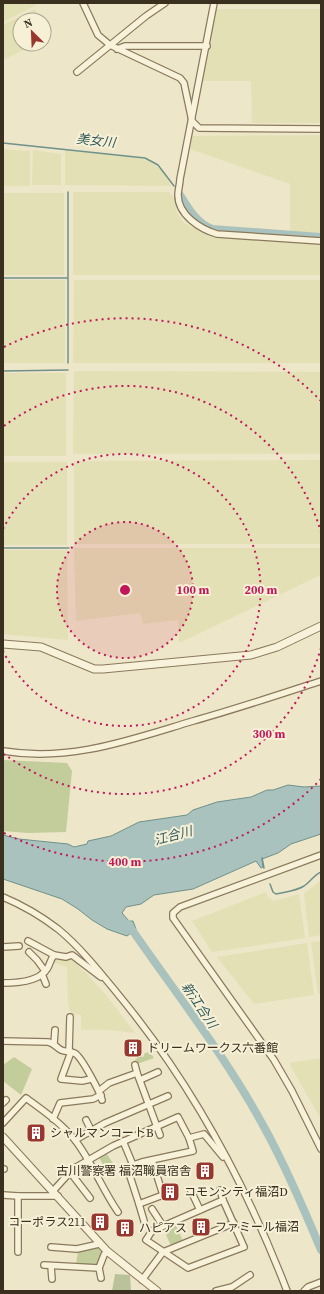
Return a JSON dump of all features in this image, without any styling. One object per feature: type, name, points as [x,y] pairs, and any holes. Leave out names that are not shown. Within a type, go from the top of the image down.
[{"type":"street","points":[[83,3],[98,35],[110,45],[180,78],[186,88],[192,121],[199,128],[321,129]]},
{"type":"street","points":[[77,72],[164,3]]},
{"type":"street","points":[[214,3],[178,196],[180,205],[190,220],[217,234],[321,241]]},
{"type":"street","points":[[117,49],[125,46],[207,46]]},
{"type":"street","points":[[3,644],[41,647],[94,669],[103,669],[251,655],[277,647],[321,626]]},
{"type":"street","points":[[3,751],[56,754],[97,749],[148,736],[321,681]]},
{"type":"street","points":[[321,855],[180,907],[173,913],[173,918],[274,1060],[292,1091],[321,1149]]},
{"type":"street","points":[[3,897],[43,918],[78,948],[104,977],[156,1044],[208,1124],[228,1160],[271,1250],[287,1291]]},
{"type":"street","points":[[28,941],[54,955],[66,957],[72,955],[100,977],[104,977]]},
{"type":"street","points":[[3,947],[19,946]]},
{"type":"street","points":[[29,952],[37,960],[44,972],[46,984]]},
{"type":"street","points":[[3,983],[25,982],[44,972],[54,955]]},
{"type":"street","points":[[70,1017],[70,1052],[61,1079],[82,1081],[91,1079]]},
{"type":"street","points":[[54,1044],[55,1030]]},
{"type":"street","points":[[3,1042],[48,1042],[54,1044],[60,1049],[70,1052],[80,1059],[101,1096]]},
{"type":"street","points":[[135,1065],[160,1135]]},
{"type":"street","points":[[140,1080],[158,1072]]},
{"type":"street","points":[[53,1119],[60,1103],[93,1099],[101,1096],[109,1083],[137,1073]]},
{"type":"street","points":[[75,1140],[91,1130],[168,1096]]},
{"type":"street","points":[[3,1123],[26,1098],[43,1109],[75,1140],[88,1160],[107,1196],[118,1212]]},
{"type":"street","points":[[3,1195],[18,1196],[55,1193],[70,1172],[88,1160],[123,1141],[178,1117],[189,1138],[193,1151],[127,1167],[144,1220]]},
{"type":"street","points":[[86,1120],[91,1130]]},
{"type":"street","points":[[189,1138],[204,1134],[226,1160],[228,1160]]},
{"type":"street","points":[[3,1137],[55,1193],[99,1244],[157,1291]]},
{"type":"street","points":[[123,1141],[133,1165]]},
{"type":"street","points":[[139,1204],[164,1195],[152,1160]]},
{"type":"street","points":[[70,1172],[90,1198]]},
{"type":"street","points":[[220,1190],[244,1247],[188,1268],[146,1240],[152,1231],[224,1200]]},
{"type":"street","points":[[191,1191],[200,1210]]},
{"type":"street","points":[[18,1196],[18,1252]]},
{"type":"street","points":[[152,1209],[163,1226]]},
{"type":"street","points":[[142,1280],[162,1252],[234,1224]]},
{"type":"street","points":[[51,1247],[77,1249],[99,1244]]},
{"type":"street","points":[[101,1278],[99,1268],[107,1252]]},
{"type":"street","points":[[44,1265],[99,1268]]},
{"type":"street","points":[[52,1266],[52,1279]]},
{"type":"street","points":[[216,1291],[232,1287],[250,1275]]},
{"type":"street","points":[[304,1291],[308,1287],[321,1282]]},
{"type":"shaded area","points":[[3,3],[40,3],[22,12],[12,12],[12,17],[3,22]]},
{"type":"shaded area","points":[[216,3],[321,3],[321,5],[215,5]]},
{"type":"shaded area","points":[[35,9],[37,12],[29,12]]},
{"type":"shaded area","points":[[216,9],[321,9],[321,123],[252,123],[251,81],[203,81]]},
{"type":"shaded area","points":[[12,20],[12,52],[20,52],[3,60],[3,25]]},
{"type":"shaded area","points":[[321,135],[321,233],[290,231],[290,184],[190,149],[192,136]]},
{"type":"shaded area","points":[[3,149],[30,151],[30,186],[3,186]]},
{"type":"shaded area","points":[[33,150],[61,154],[61,185],[32,185]]},
{"type":"shaded area","points":[[65,150],[140,158],[152,163],[163,171],[171,186],[65,185]]},
{"type":"shaded area","points":[[73,192],[169,192],[173,196],[177,213],[184,223],[210,236],[321,245],[321,275],[73,275]]},
{"type":"shaded area","points":[[3,193],[64,193],[64,275],[3,275]]},
{"type":"shaded area","points":[[3,280],[65,280],[65,363],[3,363]]},
{"type":"shaded area","points":[[74,280],[321,280],[321,363],[73,363]]},
{"type":"shaded area","points":[[74,371],[321,372],[321,454],[73,454]]},
{"type":"shaded area","points":[[3,373],[66,373],[66,456],[3,456]]},
{"type":"shaded area","points":[[321,460],[321,544],[74,544],[74,461]]},
{"type":"shaded area","points":[[3,462],[67,462],[67,545],[3,545]]},
{"type":"shaded area","points":[[74,548],[321,548],[321,575],[179,643],[178,620],[143,624],[140,613],[76,621]]},
{"type":"shaded area","points":[[3,550],[67,550],[68,640],[3,634]]},
{"type":"shaded area","points":[[321,880],[321,935],[309,937],[304,894]]},
{"type":"shaded area","points":[[266,892],[268,897],[274,901],[299,894],[305,938],[212,952],[192,921]]},
{"type":"shaded area","points":[[321,941],[321,993],[318,994],[311,942]]},
{"type":"shaded area","points":[[307,943],[314,995],[254,1004],[217,957]]},
{"type":"shaded area","points":[[55,957],[73,958],[82,971],[83,970],[105,994],[135,1033],[111,1030],[81,1030],[81,1015],[71,1014],[68,1005],[67,967],[52,962]]},
{"type":"shaded area","points":[[321,1058],[321,1119],[290,1063]]},
{"type":"green space","points":[[3,760],[67,763],[72,771],[66,832],[28,833],[3,831]]},
{"type":"green space","points":[[150,1052],[154,1058],[137,1064],[133,1062],[139,1056],[143,1057],[145,1053]]},
{"type":"green space","points":[[14,1057],[32,1069],[21,1095],[3,1081],[3,1065]]},
{"type":"green space","points":[[105,1151],[116,1168],[108,1173],[98,1156]]},
{"type":"green space","points":[[175,1223],[183,1241],[171,1246],[163,1228]]},
{"type":"green space","points":[[97,1247],[105,1252],[98,1266],[76,1265],[78,1251]]},
{"type":"green space","points":[[115,1274],[130,1275],[131,1291],[112,1291]]},
{"type":"water","name":"江合川","points":[[288,785],[304,787],[321,786],[321,834],[291,844],[278,853],[262,859],[263,867],[261,868],[256,861],[193,889],[154,895],[141,904],[126,907],[122,913],[129,921],[133,921],[136,929],[127,936],[107,929],[62,899],[3,879],[3,835],[19,839],[68,844],[74,847],[87,844],[88,841],[111,836],[139,822],[187,815],[193,810],[217,802],[251,797],[267,790],[273,790]]},
{"type":"waterway","name":"美女川","points":[[3,143],[145,158],[158,165],[174,186]]},
{"type":"waterway","points":[[68,192],[68,363]]},
{"type":"waterway","name":"美女川","points":[[180,195],[197,219],[212,229],[321,237]]},
{"type":"waterway","points":[[3,278],[67,278]]},
{"type":"waterway","points":[[3,371],[68,370]]},
{"type":"waterway","points":[[3,548],[69,548]]},
{"type":"waterway","points":[[262,858],[264,868]]},
{"type":"waterway","points":[[270,884],[273,892],[276,894],[290,891],[304,886],[321,872]]},
{"type":"waterway","name":"新江合川","points":[[128,924],[199,1024],[249,1100],[287,1173],[321,1250]]},
{"type":"place","name":"ドリームワークス六番館","points":[[133,1048]]},
{"type":"place","name":"シャルマンコートB","points":[[36,1133]]},
{"type":"place","name":"古川警察署 福沼職員宿舎","points":[[205,1171]]},
{"type":"place","name":"コモンシティ福沼D","points":[[170,1192]]},
{"type":"place","name":"コーポラス211","points":[[100,1222]]},
{"type":"place","name":"ファミール福沼","points":[[201,1227]]},
{"type":"place","name":"ハピアス","points":[[125,1228]]}]
